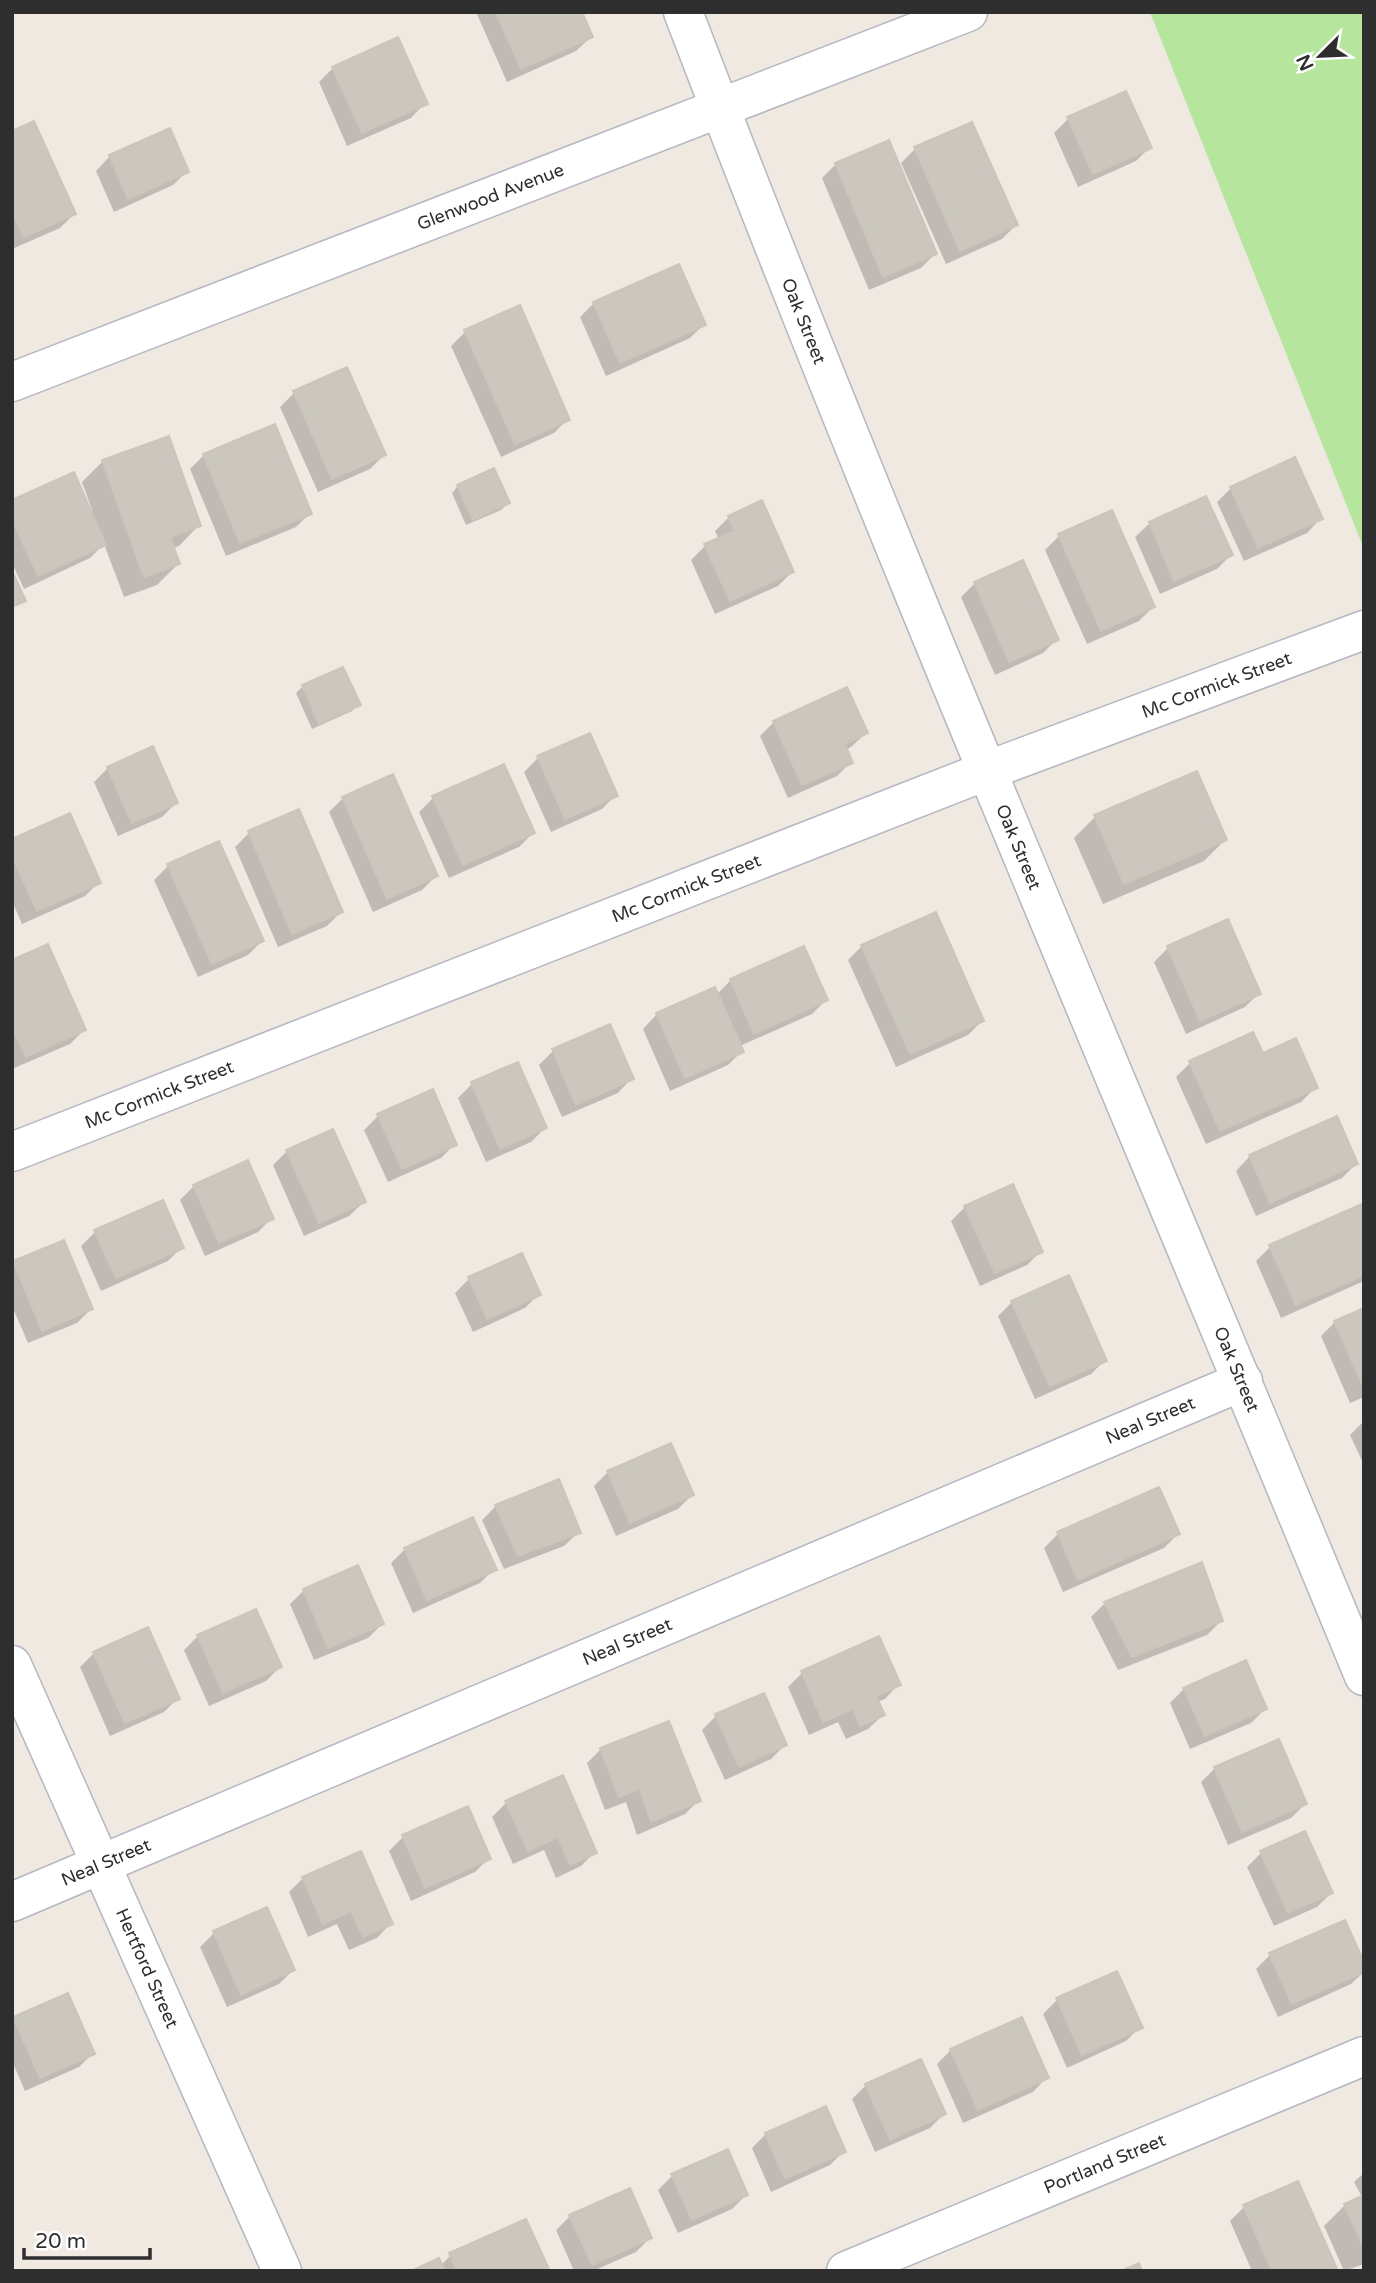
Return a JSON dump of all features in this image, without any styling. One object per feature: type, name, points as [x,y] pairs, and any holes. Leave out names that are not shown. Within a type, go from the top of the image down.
[{"type":"street","name":"Oak Street","points":[[683,12],[986,771],[1364,1676]]},
{"type":"street","name":"Glenwood Avenue","points":[[12,382],[968,12]]},
{"type":"street","name":"Mc Cormick Street","points":[[12,1152],[986,771],[1364,630]]},
{"type":"street","name":"Neal Street","points":[[12,1902],[1243,1381]]},
{"type":"street","name":"Hertford Street","points":[[12,1665],[282,2271]]},
{"type":"street","name":"Portland Street","points":[[846,2271],[1364,2056]]},
{"type":"green space","points":[[1150,12],[1364,12],[1364,549]]},
{"type":"building","points":[[496,12],[582,12],[593,37],[521,69]]},
{"type":"building","points":[[398,37],[428,104],[362,133],[332,67]]},
{"type":"building","points":[[1126,91],[1152,148],[1093,174],[1067,117]]},
{"type":"building","points":[[34,121],[76,214],[24,237],[12,212],[12,131]]},
{"type":"building","points":[[972,122],[1018,225],[960,251],[914,147]]},
{"type":"building","points":[[170,128],[189,172],[128,199],[109,155]]},
{"type":"building","points":[[889,140],[937,254],[883,277],[835,163]]},
{"type":"building","points":[[679,264],[706,325],[620,363],[593,302]]},
{"type":"building","points":[[520,305],[570,420],[515,444],[464,330]]},
{"type":"building","points":[[347,367],[386,455],[332,479],[293,391]]},
{"type":"building","points":[[275,424],[312,514],[240,543],[203,454]]},
{"type":"building","points":[[169,436],[201,526],[170,537],[180,564],[144,577],[102,460]]},
{"type":"building","points":[[1295,457],[1323,519],[1258,548],[1230,487]]},
{"type":"building","points":[[494,468],[510,503],[473,520],[457,485]]},
{"type":"building","points":[[74,472],[106,545],[38,576],[12,519],[12,500]]},
{"type":"building","points":[[1206,496],[1233,555],[1174,581],[1149,522]]},
{"type":"building","points":[[762,500],[794,572],[730,601],[704,544],[735,531],[728,516]]},
{"type":"building","points":[[1112,510],[1155,607],[1101,631],[1058,534]]},
{"type":"building","points":[[1023,560],[1059,640],[1009,662],[974,582]]},
{"type":"building","points":[[12,571],[26,601],[12,607]]},
{"type":"building","points":[[343,667],[361,705],[319,724],[302,685]]},
{"type":"building","points":[[847,687],[868,733],[845,744],[853,763],[802,785],[773,721]]},
{"type":"building","points":[[590,733],[618,796],[565,819],[537,756]]},
{"type":"building","points":[[153,746],[178,803],[132,823],[107,767]]},
{"type":"building","points":[[504,764],[535,833],[463,865],[432,796]]},
{"type":"building","points":[[1197,771],[1227,840],[1124,884],[1094,815]]},
{"type":"building","points":[[393,774],[438,876],[387,899],[342,797]]},
{"type":"building","points":[[299,809],[343,912],[292,934],[248,831]]},
{"type":"building","points":[[70,813],[101,883],[37,911],[12,856],[12,839]]},
{"type":"building","points":[[219,841],[264,941],[212,964],[167,864]]},
{"type":"building","points":[[936,912],[984,1021],[910,1054],[861,945]]},
{"type":"building","points":[[1228,919],[1261,994],[1200,1021],[1167,946]]},
{"type":"building","points":[[48,944],[86,1030],[26,1057],[12,1027],[12,960]]},
{"type":"building","points":[[804,946],[828,1000],[754,1034],[730,979]]},
{"type":"building","points":[[715,987],[744,1052],[685,1078],[656,1013]]},
{"type":"building","points":[[610,1024],[634,1079],[576,1105],[552,1049]]},
{"type":"building","points":[[1253,1032],[1263,1053],[1296,1038],[1318,1088],[1220,1131],[1189,1061]]},
{"type":"building","points":[[518,1062],[547,1128],[500,1149],[471,1082]]},
{"type":"building","points":[[433,1089],[457,1145],[402,1169],[377,1114]]},
{"type":"building","points":[[1337,1116],[1358,1164],[1270,1203],[1249,1155]]},
{"type":"building","points":[[333,1129],[366,1202],[319,1223],[286,1150]]},
{"type":"building","points":[[248,1160],[274,1219],[219,1243],[193,1185]]},
{"type":"building","points":[[1013,1184],[1043,1252],[995,1273],[964,1206]]},
{"type":"building","points":[[163,1200],[184,1248],[116,1278],[94,1230]]},
{"type":"building","points":[[1364,1203],[1364,1275],[1296,1305],[1269,1245]]},
{"type":"building","points":[[64,1240],[93,1309],[42,1331],[13,1261]]},
{"type":"building","points":[[522,1253],[541,1295],[487,1319],[468,1277]]},
{"type":"building","points":[[1069,1275],[1107,1361],[1050,1386],[1011,1301]]},
{"type":"building","points":[[1364,1308],[1364,1388],[1334,1321]]},
{"type":"building","points":[[671,1443],[694,1495],[630,1523],[607,1471]]},
{"type":"building","points":[[559,1479],[581,1533],[518,1556],[495,1505]]},
{"type":"building","points":[[1159,1487],[1180,1534],[1078,1580],[1057,1532]]},
{"type":"building","points":[[473,1517],[497,1570],[427,1600],[404,1548]]},
{"type":"building","points":[[1202,1562],[1223,1621],[1132,1657],[1104,1602]]},
{"type":"building","points":[[358,1565],[384,1624],[328,1648],[303,1589]]},
{"type":"building","points":[[256,1609],[282,1667],[223,1693],[197,1635]]},
{"type":"building","points":[[148,1627],[180,1699],[125,1723],[93,1652]]},
{"type":"building","points":[[879,1636],[901,1685],[876,1696],[885,1715],[860,1726],[853,1709],[823,1722],[801,1671]]},
{"type":"building","points":[[1246,1660],[1267,1709],[1205,1736],[1183,1688]]},
{"type":"building","points":[[764,1693],[787,1745],[739,1767],[715,1714]]},
{"type":"building","points":[[669,1721],[701,1801],[651,1822],[640,1789],[619,1797],[600,1748]]},
{"type":"building","points":[[1279,1739],[1307,1804],[1242,1832],[1214,1767]]},
{"type":"building","points":[[563,1775],[597,1853],[570,1865],[558,1837],[528,1851],[505,1801]]},
{"type":"building","points":[[468,1806],[491,1859],[425,1888],[402,1835]]},
{"type":"building","points":[[1305,1831],[1333,1893],[1288,1913],[1260,1851]]},
{"type":"building","points":[[361,1851],[393,1924],[363,1937],[351,1911],[323,1924],[302,1877]]},
{"type":"building","points":[[267,1907],[295,1970],[241,1995],[213,1931]]},
{"type":"building","points":[[1345,1920],[1364,1962],[1364,1972],[1292,2004],[1269,1953]]},
{"type":"building","points":[[1117,1971],[1143,2028],[1082,2055],[1056,1998]]},
{"type":"building","points":[[68,1993],[95,2054],[40,2078],[13,2017]]},
{"type":"building","points":[[1022,2017],[1049,2078],[978,2110],[950,2049]]},
{"type":"building","points":[[921,2059],[946,2114],[890,2140],[865,2084]]},
{"type":"building","points":[[826,2106],[846,2152],[785,2179],[765,2133]]},
{"type":"building","points":[[728,2149],[748,2195],[692,2220],[671,2174]]},
{"type":"building","points":[[1298,2181],[1338,2271],[1272,2271],[1243,2205]]},
{"type":"building","points":[[630,2188],[652,2238],[592,2265],[569,2215]]},
{"type":"building","points":[[1364,2195],[1364,2248],[1344,2204]]},
{"type":"building","points":[[526,2219],[549,2269],[457,2271],[449,2253]]},
{"type":"building","points":[[439,2258],[445,2271],[411,2271]]},
{"type":"building","points":[[1139,2263],[1142,2271],[1121,2271]]}]
